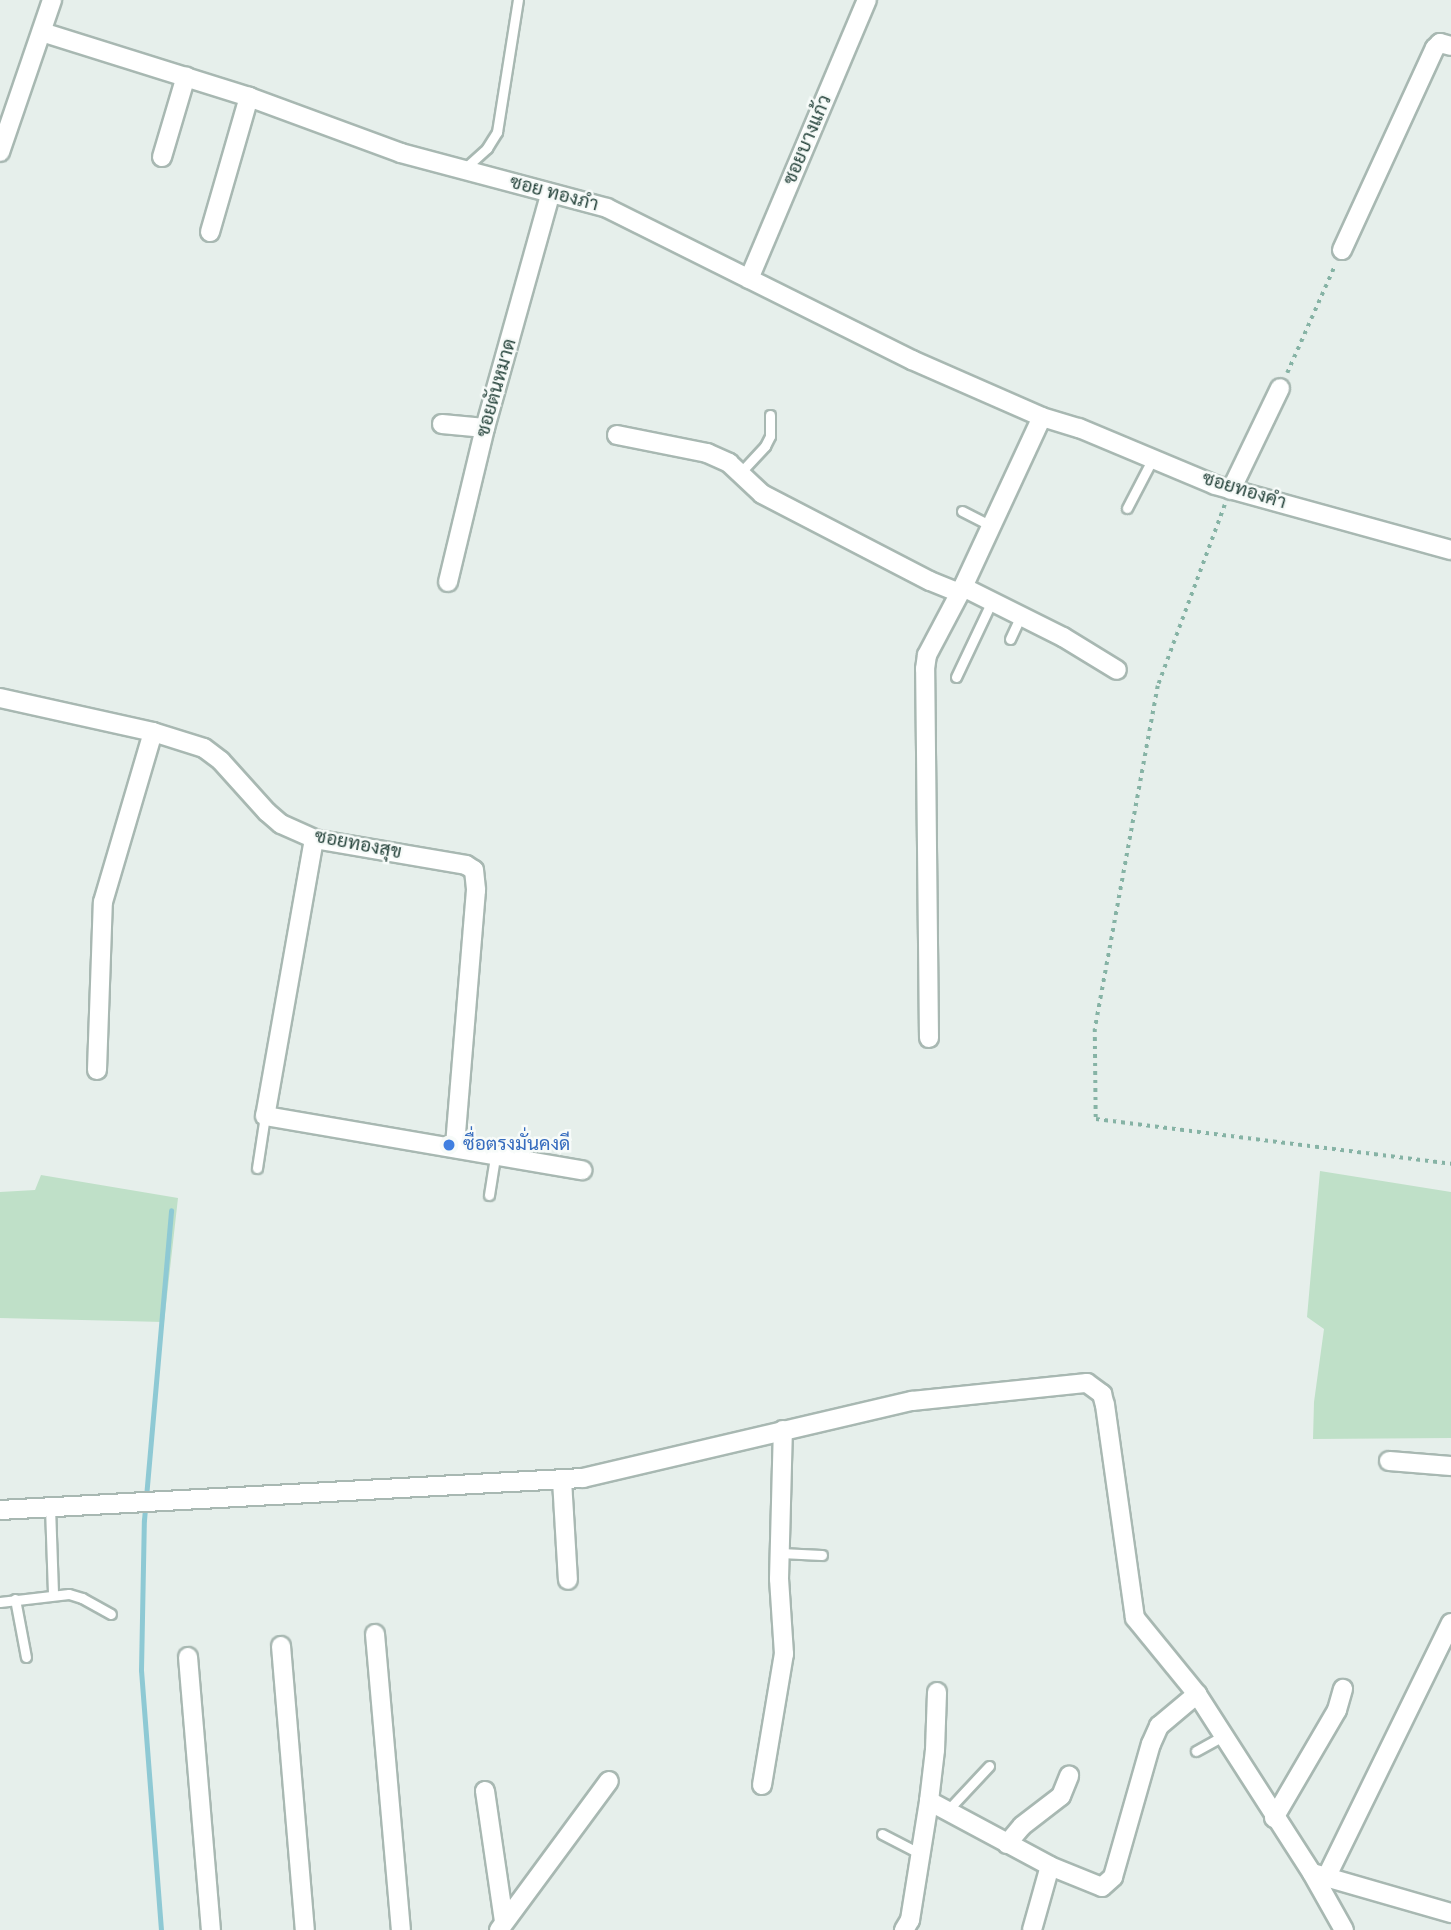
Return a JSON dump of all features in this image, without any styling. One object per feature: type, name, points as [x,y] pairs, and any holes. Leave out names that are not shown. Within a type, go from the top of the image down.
[{"type":"street","points":[[0,152],[52,0]]},
{"type":"street","name":"ซอยบางแก้ว","points":[[749,279],[867,0]]},
{"type":"street","name":"ซอย ทองภํา","points":[[42,32],[249,97],[401,153],[550,195],[607,208],[912,360],[1042,417]]},
{"type":"street","points":[[1342,250],[1435,48],[1440,43],[1451,46]]},
{"type":"street","points":[[162,157],[186,76]]},
{"type":"street","points":[[210,232],[249,97]]},
{"type":"street","name":"ซอยตันหมาด","points":[[448,582],[485,428],[550,195]]},
{"type":"street","points":[[1226,488],[1280,388]]},
{"type":"street","points":[[929,1038],[925,668],[928,655],[962,590],[1042,417]]},
{"type":"street","name":"ซอยทองคำ","points":[[1042,417],[1226,488],[1451,550]]},
{"type":"street","points":[[442,424],[485,428]]},
{"type":"street","points":[[617,435],[707,453],[729,463],[762,494],[930,581],[992,601],[1021,615],[1116,670]]},
{"type":"street","name":"ซอยทองสุข","points":[[0,698],[153,733],[204,748],[221,761],[281,824],[314,839],[466,865],[474,870],[476,890],[455,1148]]},
{"type":"street","points":[[97,1070],[103,902],[153,733]]},
{"type":"street","points":[[314,839],[265,1116],[582,1170]]},
{"type":"street","points":[[0,1510],[562,1480],[622,1471],[783,1430],[949,1396],[1087,1383],[1102,1394],[1105,1405],[1135,1618],[1197,1694],[1274,1818],[1319,1875],[1344,1930]]},
{"type":"street","points":[[762,1785],[784,1654],[780,1553],[783,1430]]},
{"type":"street","points":[[1389,1461],[1451,1466]]},
{"type":"street","points":[[562,1480],[568,1580]]},
{"type":"street","points":[[1319,1875],[1451,1623]]},
{"type":"street","points":[[375,1634],[401,1930]]},
{"type":"street","points":[[281,1646],[305,1930]]},
{"type":"street","points":[[188,1657],[211,1930]]},
{"type":"street","points":[[1274,1818],[1337,1710],[1343,1689]]},
{"type":"street","points":[[904,1930],[910,1920],[929,1801],[935,1750],[937,1692]]},
{"type":"street","points":[[929,1801],[1050,1866],[1095,1886],[1107,1884],[1113,1877],[1151,1744],[1159,1726],[1197,1694]]},
{"type":"street","points":[[1007,1844],[1021,1826],[1061,1796],[1069,1776]]},
{"type":"street","points":[[501,1926],[610,1781]]},
{"type":"street","points":[[485,1791],[501,1926]]},
{"type":"street","points":[[1032,1930],[1050,1866]]},
{"type":"street","points":[[1319,1875],[1451,1913]]},
{"type":"lane","points":[[464,169],[487,148],[497,132],[518,0]]},
{"type":"lane","points":[[740,473],[765,446],[769,436],[770,415]]},
{"type":"lane","points":[[1126,508],[1153,458]]},
{"type":"lane","points":[[962,511],[991,526]]},
{"type":"lane","points":[[956,677],[992,601]]},
{"type":"lane","points":[[1010,639],[1021,615]]},
{"type":"lane","points":[[257,1168],[265,1116]]},
{"type":"lane","points":[[489,1195],[495,1156]]},
{"type":"lane","points":[[50,1507],[53,1594]]},
{"type":"lane","points":[[780,1553],[822,1555]]},
{"type":"lane","points":[[0,1602],[53,1594],[82,1598],[111,1614]]},
{"type":"lane","points":[[15,1600],[26,1657]]},
{"type":"lane","points":[[1195,1751],[1223,1736]]},
{"type":"lane","points":[[946,1811],[989,1766]]},
{"type":"lane","points":[[882,1834],[919,1853]]},
{"type":"path","points":[[1280,388],[1342,250]]},
{"type":"path","points":[[1226,488],[1158,685],[1095,1029],[1096,1119],[1451,1164]]},
{"type":"green space","points":[[1320,1171],[1451,1192],[1451,1438],[1313,1439],[1314,1402],[1324,1329],[1307,1317]]},
{"type":"green space","points":[[41,1175],[178,1198],[164,1322],[0,1318],[0,1192],[35,1190]]},
{"type":"waterway","points":[[161,1930],[141,1670],[144,1520],[171,1210]]},
{"type":"place","name":"ซื่อตรงมั่นคงดี","points":[[449,1145]]}]
